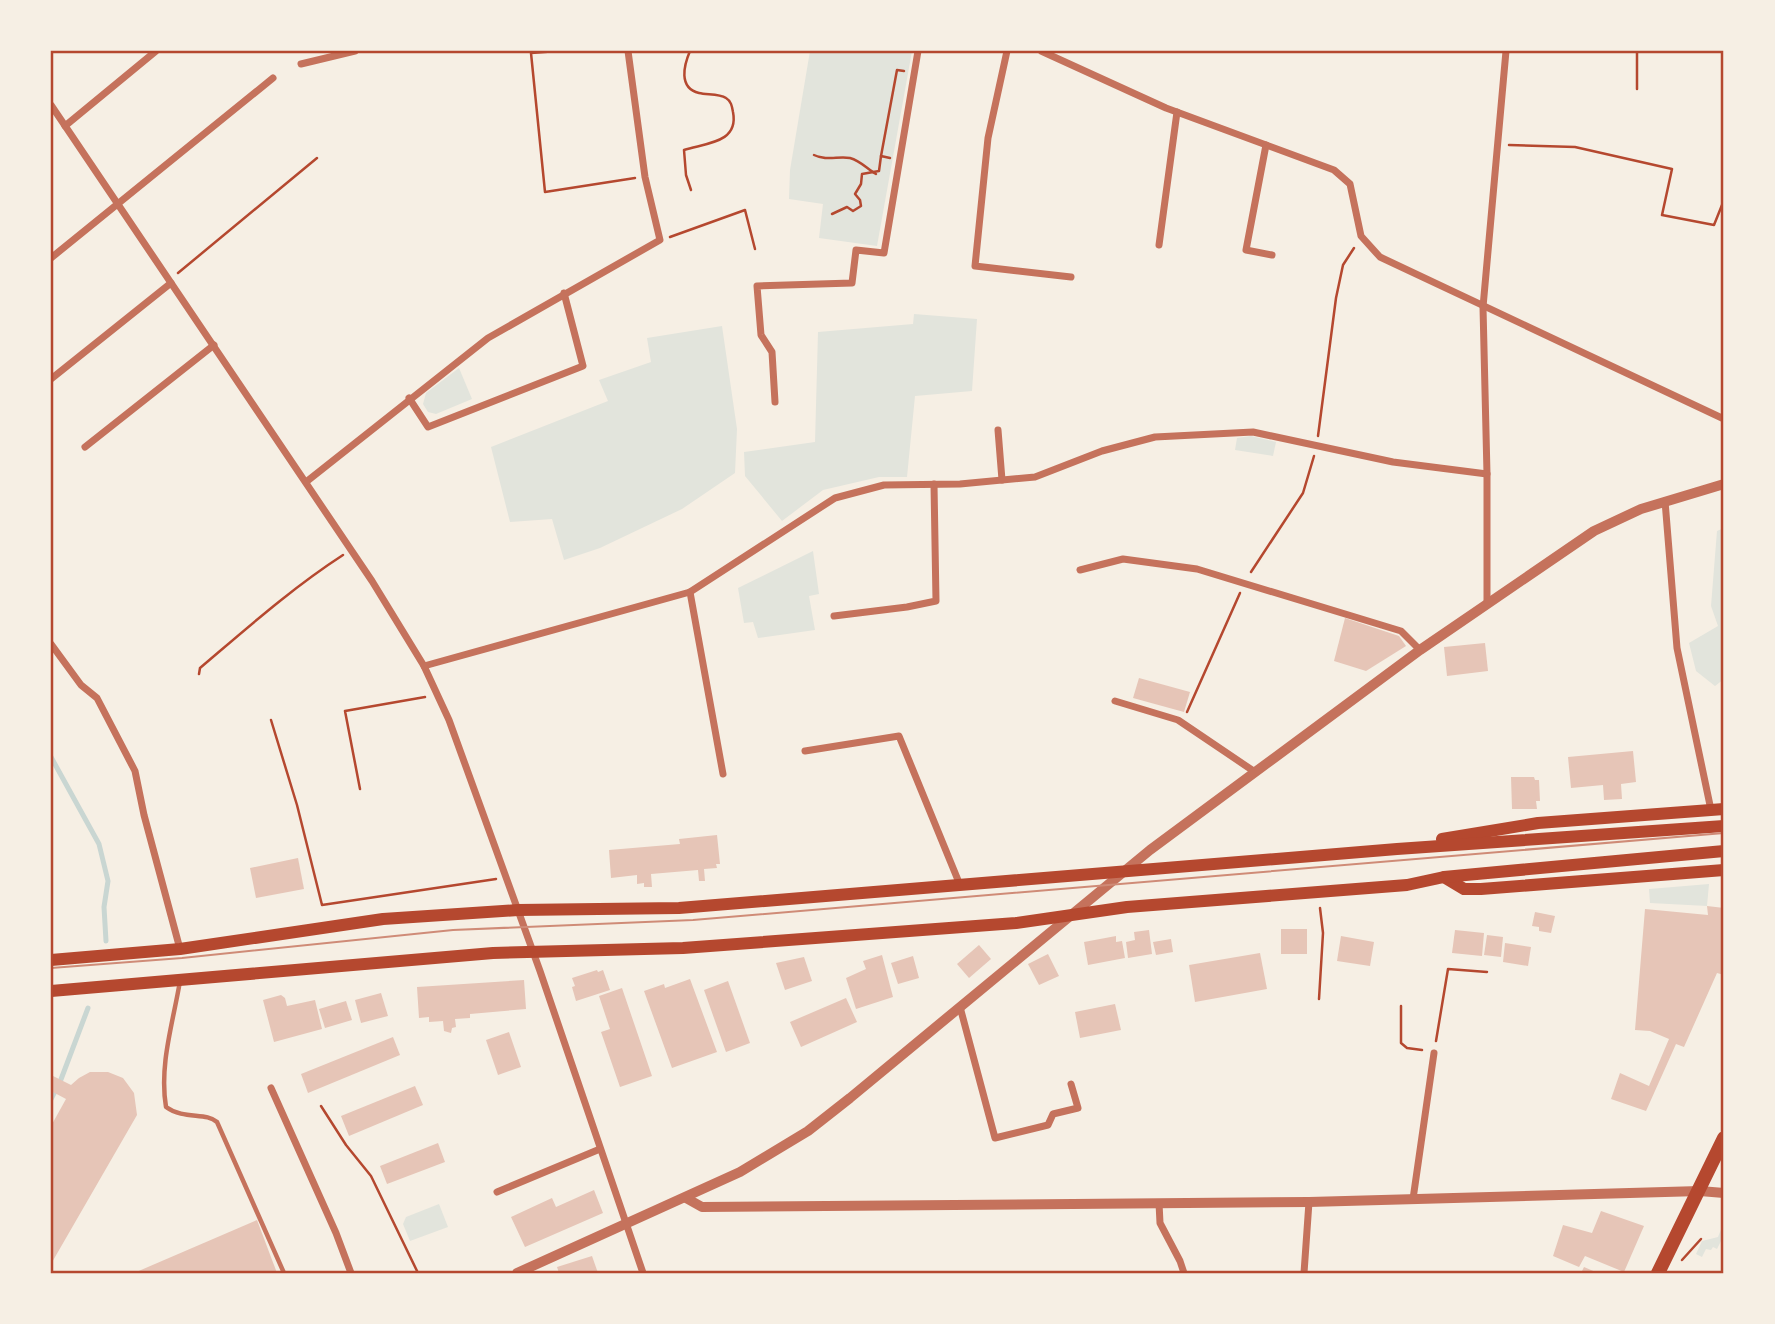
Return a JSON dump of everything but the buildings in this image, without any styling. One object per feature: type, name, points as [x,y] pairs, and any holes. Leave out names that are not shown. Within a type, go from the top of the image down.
[{"type":"highway","points":[[1658,1273],[1724,1138]]},
{"type":"main road","points":[[1397,849],[1508,827],[1718,809]]},
{"type":"main road","points":[[51,960],[180,949],[383,919],[518,910],[679,908],[1397,849],[1724,826]]},
{"type":"main road","points":[[51,992],[532,951],[683,948],[1016,923],[1127,907],[1406,885],[1444,877],[1724,851]]},
{"type":"main road","points":[[1444,877],[1464,889],[1481,889],[1724,870]]},
{"type":"street","points":[[65,126],[156,51]]},
{"type":"street","points":[[301,64],[355,51]]},
{"type":"street","points":[[306,482],[488,338],[660,240],[645,177],[628,51]]},
{"type":"street","points":[[775,402],[772,352],[761,335],[757,286],[852,283],[856,250],[884,253],[918,51]]},
{"type":"street","points":[[1007,51],[988,138],[975,266],[1071,277]]},
{"type":"street","points":[[1041,51],[1177,112],[1334,170],[1350,184],[1361,236],[1380,257],[1724,419]]},
{"type":"street","points":[[1487,604],[1483,307],[1506,51]]},
{"type":"street","points":[[51,258],[273,78]]},
{"type":"street","points":[[51,105],[306,482],[399,622],[424,666],[438,694],[518,910],[643,1273]]},
{"type":"street","points":[[1159,245],[1177,112]]},
{"type":"street","points":[[1266,145],[1246,250],[1272,255]]},
{"type":"street","points":[[51,379],[170,281]]},
{"type":"street","points":[[409,398],[428,427],[583,366],[564,293]]},
{"type":"street","points":[[85,447],[214,345]]},
{"type":"street","points":[[998,430],[1002,480]]},
{"type":"street","points":[[424,666],[690,592],[835,498],[884,485],[1035,477],[1102,452],[1155,437],[1253,432],[1393,461],[1487,474]]},
{"type":"street","points":[[834,616],[936,601],[934,484]]},
{"type":"street","points":[[518,1273],[740,1172],[808,1131],[1068,916],[1255,772],[1420,650],[1594,531],[1665,500],[1724,484]]},
{"type":"street","points":[[1665,500],[1677,648],[1718,809]]},
{"type":"street","points":[[1080,570],[1123,559],[1197,569],[1401,631],[1420,650]]},
{"type":"street","points":[[690,592],[723,774]]},
{"type":"street","points":[[51,643],[81,685],[97,698],[135,771],[180,949]]},
{"type":"street","points":[[1115,701],[1182,723],[1255,772]]},
{"type":"street","points":[[806,751],[900,736],[960,885]]},
{"type":"street","points":[[960,1007],[995,1138],[1048,1125],[1053,1114],[1078,1108],[1071,1084]]},
{"type":"street","points":[[1413,1199],[1434,1053]]},
{"type":"street","points":[[271,1088],[337,1233],[351,1273]]},
{"type":"street","points":[[497,1192],[600,1149]]},
{"type":"street","points":[[686,1198],[702,1207],[1309,1202],[1700,1191],[1724,1193]]},
{"type":"street","points":[[1304,1273],[1309,1202]]},
{"type":"street","points":[[1159,1203],[1160,1223],[1184,1273]]},
{"type":"lane","points":[[180,981],[166,1064],[166,1107],[183,1115],[211,1117],[217,1122],[285,1273]]},
{"type":"path","points":[[558,51],[531,52],[545,192],[603,181],[645,177]]},
{"type":"path","points":[[690,51],[683,68],[687,84],[695,92],[725,97],[732,104],[734,117],[731,133],[684,150],[686,175],[691,190]]},
{"type":"path","points":[[1637,51],[1637,89]]},
{"type":"path","points":[[832,214],[847,207],[853,211],[861,206],[855,194],[861,184],[862,174],[879,171],[897,70],[915,73]]},
{"type":"path","points":[[1499,145],[1575,147],[1672,169],[1662,215],[1714,225],[1724,200]]},
{"type":"path","points":[[814,155],[824,159],[847,157],[876,174]]},
{"type":"path","points":[[881,156],[900,160]]},
{"type":"path","points":[[170,281],[317,158]]},
{"type":"path","points":[[660,240],[746,210],[755,249]]},
{"type":"path","points":[[1182,723],[1244,583],[1303,493],[1317,446],[1327,356],[1343,265],[1361,236]]},
{"type":"path","points":[[199,674],[200,668],[313,574],[351,550]]},
{"type":"path","points":[[360,789],[345,711],[438,694]]},
{"type":"path","points":[[271,720],[297,805],[322,905],[506,877]]},
{"type":"path","points":[[1317,891],[1323,933],[1318,999]]},
{"type":"path","points":[[1401,1006],[1401,1043],[1407,1048],[1434,1053],[1448,968],[1488,972]]},
{"type":"path","points":[[321,1105],[346,1145],[371,1176],[418,1273]]},
{"type":"path","points":[[1679,1264],[1701,1239]]},
{"type":"shaded area","points":[[810,51],[912,51],[877,246],[819,238],[823,204],[789,199],[790,170]]},
{"type":"shaded area","points":[[914,314],[977,319],[972,391],[915,396],[907,477],[879,477],[823,490],[782,521],[745,476],[744,452],[815,442],[818,332],[913,324]]},
{"type":"shaded area","points":[[722,326],[737,429],[735,473],[682,509],[600,548],[564,560],[552,519],[510,522],[491,447],[608,401],[599,380],[651,362],[647,338]]},
{"type":"shaded area","points":[[459,368],[472,399],[436,414],[428,412],[423,404],[426,393]]},
{"type":"shaded area","points":[[1251,436],[1276,442],[1273,456],[1235,450],[1237,438]]},
{"type":"shaded area","points":[[1724,528],[1724,679],[1715,686],[1696,671],[1689,643],[1718,626],[1711,606],[1717,531]]},
{"type":"shaded area","points":[[813,551],[819,594],[809,596],[815,630],[758,638],[753,622],[744,623],[738,588]]},
{"type":"shaded area","points":[[1709,884],[1707,906],[1650,903],[1649,889]]},
{"type":"shaded area","points":[[439,1204],[448,1227],[410,1241],[403,1224],[406,1217]]},
{"type":"shaded area","points":[[1724,1222],[1717,1249],[1706,1249],[1702,1257],[1696,1254],[1702,1241],[1718,1237]]},
{"type":"waterway","points":[[51,757],[99,844],[108,881],[104,907],[106,941]]},
{"type":"waterway","points":[[51,1099],[88,1008]]},
{"type":"tram line","points":[[51,968],[182,958],[453,930],[693,920],[1724,833]]}]
